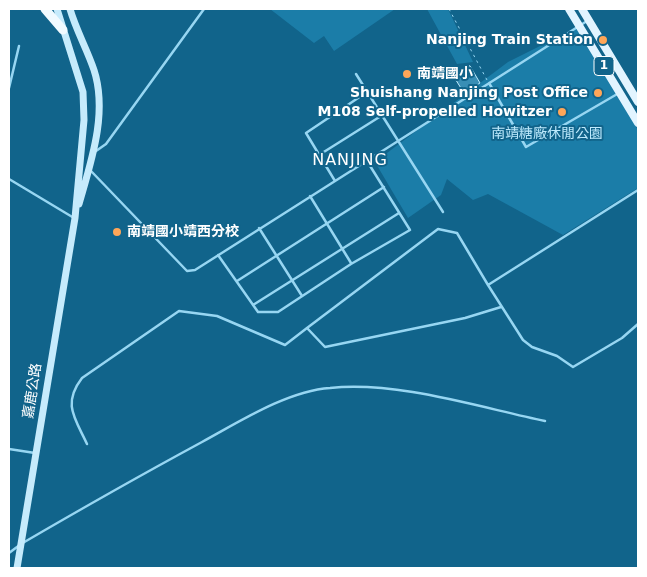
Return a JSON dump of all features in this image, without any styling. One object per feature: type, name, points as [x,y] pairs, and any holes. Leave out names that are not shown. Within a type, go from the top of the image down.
[{"type":"highway","points":[[45,9],[63,30]]},
{"type":"main road","name":"嘉鹿公路","points":[[16,568],[75,218],[84,102],[57,9]]},
{"type":"main road","name":"嘉鹿公路","points":[[71,9],[72,18],[94,71],[99,106],[93,153],[75,218]]},
{"type":"main road","name":"1","points":[[570,9],[638,123]]},
{"type":"main road","name":"1","points":[[582,9],[638,102]]},
{"type":"lane","points":[[93,153],[106,144],[204,9]]},
{"type":"lane","points":[[89,168],[187,271],[195,270],[588,20]]},
{"type":"lane","points":[[9,88],[19,46]]},
{"type":"lane","points":[[356,74],[443,212]]},
{"type":"lane","points":[[489,83],[526,147],[620,92]]},
{"type":"lane","points":[[335,181],[306,133],[367,92]]},
{"type":"lane","points":[[319,155],[382,115]]},
{"type":"lane","points":[[218,254],[258,312],[278,312],[351,264],[410,230],[367,161]]},
{"type":"lane","points":[[9,179],[75,218]]},
{"type":"lane","points":[[237,281],[384,187]]},
{"type":"lane","points":[[488,285],[638,190]]},
{"type":"lane","points":[[310,196],[351,264]]},
{"type":"lane","points":[[253,305],[399,213]]},
{"type":"lane","points":[[259,228],[302,296]]},
{"type":"lane","points":[[87,444],[72,410],[73,390],[82,378],[180,311],[217,316],[285,345],[438,229],[457,234],[501,307],[528,345],[557,356],[573,368],[622,338],[638,324]]},
{"type":"lane","points":[[307,328],[325,346],[465,318],[501,307]]},
{"type":"lane","points":[[9,554],[21,544],[274,403],[328,388],[367,386],[410,392],[545,421]]},
{"type":"lane","points":[[9,449],[35,453]]},
{"type":"path","points":[[449,9],[489,83]]},
{"type":"green space","points":[[270,9],[395,9],[334,51],[324,36],[314,43]]},
{"type":"green space","points":[[427,9],[448,9],[473,62],[457,64]]},
{"type":"green space","name":"南靖糖廠休閒公園","points":[[580,26],[638,130],[638,188],[563,235],[488,194],[473,200],[447,179],[441,195],[408,218],[375,162],[508,62]]},
{"type":"building","points":[[470,66],[480,83],[464,93],[454,77]]},
{"type":"place","name":"Nanjing Train Station","points":[[603,40]]},
{"type":"place","name":"南靖國小","points":[[407,74]]},
{"type":"place","name":"Shuishang Nanjing Post Office","points":[[598,93]]},
{"type":"place","name":"M108 Self-propelled Howitzer","points":[[562,112]]},
{"type":"place","name":"南靖國小靖西分校","points":[[117,232]]},
{"type":"district","name":"NANJING","points":[[350,161]]}]
